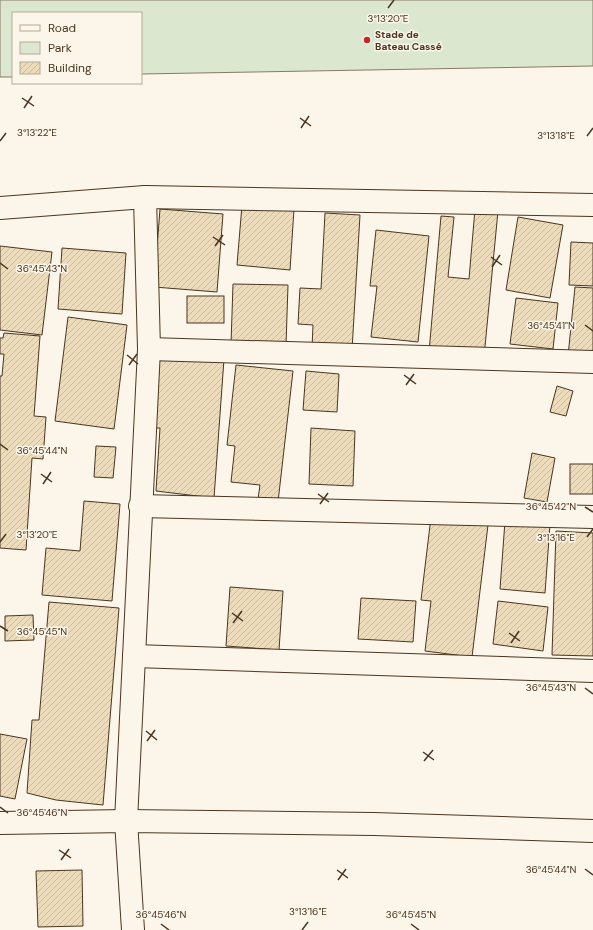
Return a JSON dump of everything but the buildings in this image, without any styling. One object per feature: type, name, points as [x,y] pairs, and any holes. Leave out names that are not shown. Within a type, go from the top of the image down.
[{"type":"street","points":[[0,208],[145,197],[593,205]]},
{"type":"street","points":[[133,930],[126,821],[140,506],[149,349],[145,197]]},
{"type":"street","points":[[149,349],[593,362]]},
{"type":"street","points":[[140,506],[593,517]]},
{"type":"street","points":[[134,656],[593,670]]},
{"type":"street","points":[[0,823],[126,821],[374,824],[593,831]]},
{"type":"green space","name":"Stade de Bateau Cassé","points":[[0,0],[593,0],[593,66],[142,74],[142,12],[12,12],[12,77],[0,77]]},
{"type":"place","name":"Stade de Bateau Cassé","points":[[367,40]]}]
